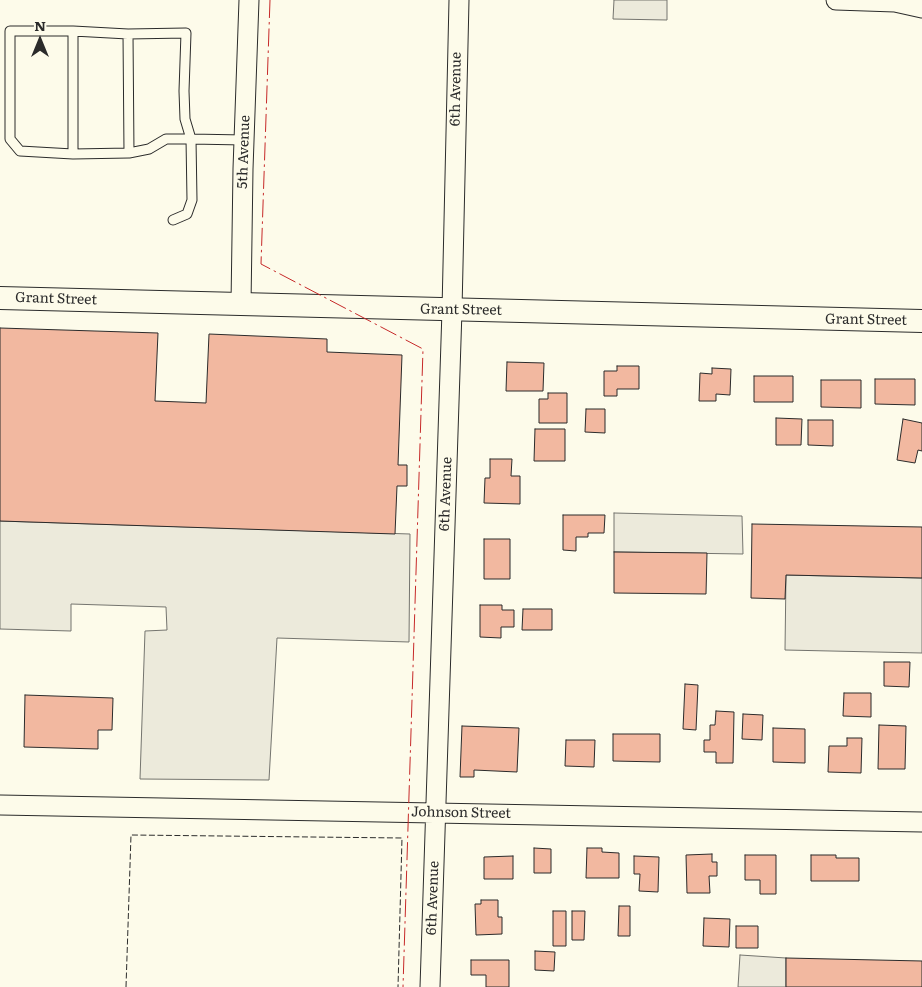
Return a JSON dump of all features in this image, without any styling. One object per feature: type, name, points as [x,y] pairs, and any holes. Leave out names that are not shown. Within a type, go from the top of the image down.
[{"type":"street","name":"5th Avenue","points":[[241,304],[248,0]]},
{"type":"street","name":"6th Avenue","points":[[430,987],[452,310],[459,0]]},
{"type":"street","points":[[836,0],[895,2],[922,8]]},
{"type":"street","name":"Grant Street","points":[[0,298],[922,321]]},
{"type":"street","name":"Johnson Street","points":[[0,805],[922,822]]},
{"type":"lane","points":[[173,220],[187,214],[192,200],[191,139],[185,119],[186,32],[128,34],[72,31],[10,31],[10,139],[20,151],[73,154],[130,153],[148,149],[166,139],[191,139],[244,140]]},
{"type":"lane","points":[[72,31],[73,154]]},
{"type":"lane","points":[[128,34],[130,153]]},
{"type":"shaded area","points":[[614,0],[667,0],[667,20],[613,19]]},
{"type":"shaded area","points":[[614,513],[742,516],[743,554],[614,552]]},
{"type":"shaded area","points":[[0,521],[410,534],[409,642],[277,638],[269,780],[140,779],[145,631],[167,630],[166,607],[71,604],[71,631],[0,629]]},
{"type":"shaded area","points":[[786,575],[922,578],[922,653],[785,650]]},
{"type":"shaded area","points":[[740,955],[786,958],[786,987],[738,987]]},
{"type":"building","points":[[0,328],[158,333],[155,401],[206,403],[209,334],[327,339],[327,352],[402,355],[398,465],[407,465],[407,486],[397,486],[395,534],[0,521]]},
{"type":"building","points":[[507,362],[544,363],[543,391],[506,391]]},
{"type":"building","points":[[617,366],[639,366],[639,389],[617,389],[617,396],[604,396],[604,371],[617,371]]},
{"type":"building","points":[[712,368],[731,369],[730,395],[716,394],[716,401],[699,401],[700,373],[712,374]]},
{"type":"building","points":[[754,376],[793,376],[793,402],[754,402]]},
{"type":"building","points":[[875,379],[915,379],[915,405],[875,404]]},
{"type":"building","points":[[821,380],[861,380],[861,408],[821,407]]},
{"type":"building","points":[[548,393],[567,393],[567,423],[539,423],[539,399],[548,399]]},
{"type":"building","points":[[586,409],[605,409],[605,433],[585,432]]},
{"type":"building","points":[[776,418],[802,419],[801,445],[776,445]]},
{"type":"building","points":[[903,419],[922,423],[922,451],[918,450],[915,463],[897,460]]},
{"type":"building","points":[[808,420],[833,420],[833,446],[808,445]]},
{"type":"building","points":[[535,429],[565,429],[565,461],[534,461]]},
{"type":"building","points":[[490,459],[512,459],[511,476],[520,476],[520,504],[484,503],[485,478],[490,478]]},
{"type":"building","points":[[563,515],[605,515],[604,533],[588,533],[588,537],[576,537],[576,551],[563,550]]},
{"type":"building","points":[[752,524],[922,527],[922,578],[786,575],[785,599],[751,598]]},
{"type":"building","points":[[484,539],[510,539],[510,579],[484,579]]},
{"type":"building","points":[[614,552],[707,553],[706,594],[614,593]]},
{"type":"building","points":[[480,605],[502,605],[502,610],[514,610],[514,627],[501,627],[501,638],[480,637]]},
{"type":"building","points":[[523,609],[552,609],[552,630],[522,630]]},
{"type":"building","points":[[884,662],[910,662],[909,687],[884,686]]},
{"type":"building","points":[[685,684],[698,685],[696,730],[683,729]]},
{"type":"building","points":[[844,693],[871,693],[871,717],[843,716]]},
{"type":"building","points":[[25,695],[113,698],[112,730],[98,730],[98,749],[24,747]]},
{"type":"building","points":[[716,711],[734,712],[733,763],[716,763],[716,752],[704,752],[704,740],[710,740],[710,725],[715,725]]},
{"type":"building","points":[[743,714],[763,715],[762,740],[742,739]]},
{"type":"building","points":[[879,725],[906,726],[905,769],[878,769]]},
{"type":"building","points":[[462,726],[519,728],[517,772],[474,770],[474,777],[460,777]]},
{"type":"building","points":[[773,728],[805,729],[805,763],[773,762]]},
{"type":"building","points":[[613,734],[660,734],[660,762],[613,761]]},
{"type":"building","points":[[847,738],[862,738],[861,773],[828,772],[829,746],[847,746]]},
{"type":"building","points":[[566,740],[595,740],[594,767],[565,766]]},
{"type":"building","points":[[534,848],[551,849],[551,873],[534,873]]},
{"type":"building","points":[[587,848],[602,848],[602,852],[619,853],[619,878],[586,878]]},
{"type":"building","points":[[712,854],[712,862],[717,862],[717,876],[709,876],[710,893],[687,893],[686,855]]},
{"type":"building","points":[[745,855],[776,855],[776,894],[760,894],[760,880],[745,880]]},
{"type":"building","points":[[811,855],[836,855],[836,858],[859,858],[859,881],[811,881]]},
{"type":"building","points":[[513,856],[513,879],[484,879],[484,857]]},
{"type":"building","points":[[634,856],[659,857],[658,892],[639,891],[640,874],[634,874]]},
{"type":"building","points":[[481,900],[498,900],[498,917],[502,917],[502,934],[476,935],[475,904],[481,904]]},
{"type":"building","points":[[619,906],[630,906],[630,936],[618,936]]},
{"type":"building","points":[[553,911],[566,911],[566,946],[553,946]]},
{"type":"building","points":[[572,911],[585,911],[584,940],[572,940]]},
{"type":"building","points":[[704,918],[730,919],[729,947],[703,946]]},
{"type":"building","points":[[736,926],[758,926],[758,948],[736,948]]},
{"type":"building","points":[[535,951],[555,952],[554,971],[535,970]]},
{"type":"building","points":[[786,958],[922,961],[922,987],[786,987]]},
{"type":"building","points":[[471,960],[509,960],[509,987],[486,987],[486,975],[471,975]]},
{"type":"fence","points":[[126,987],[131,835],[402,838],[398,987]]},
{"type":"power","points":[[270,0],[261,264],[423,349],[403,987]]}]
